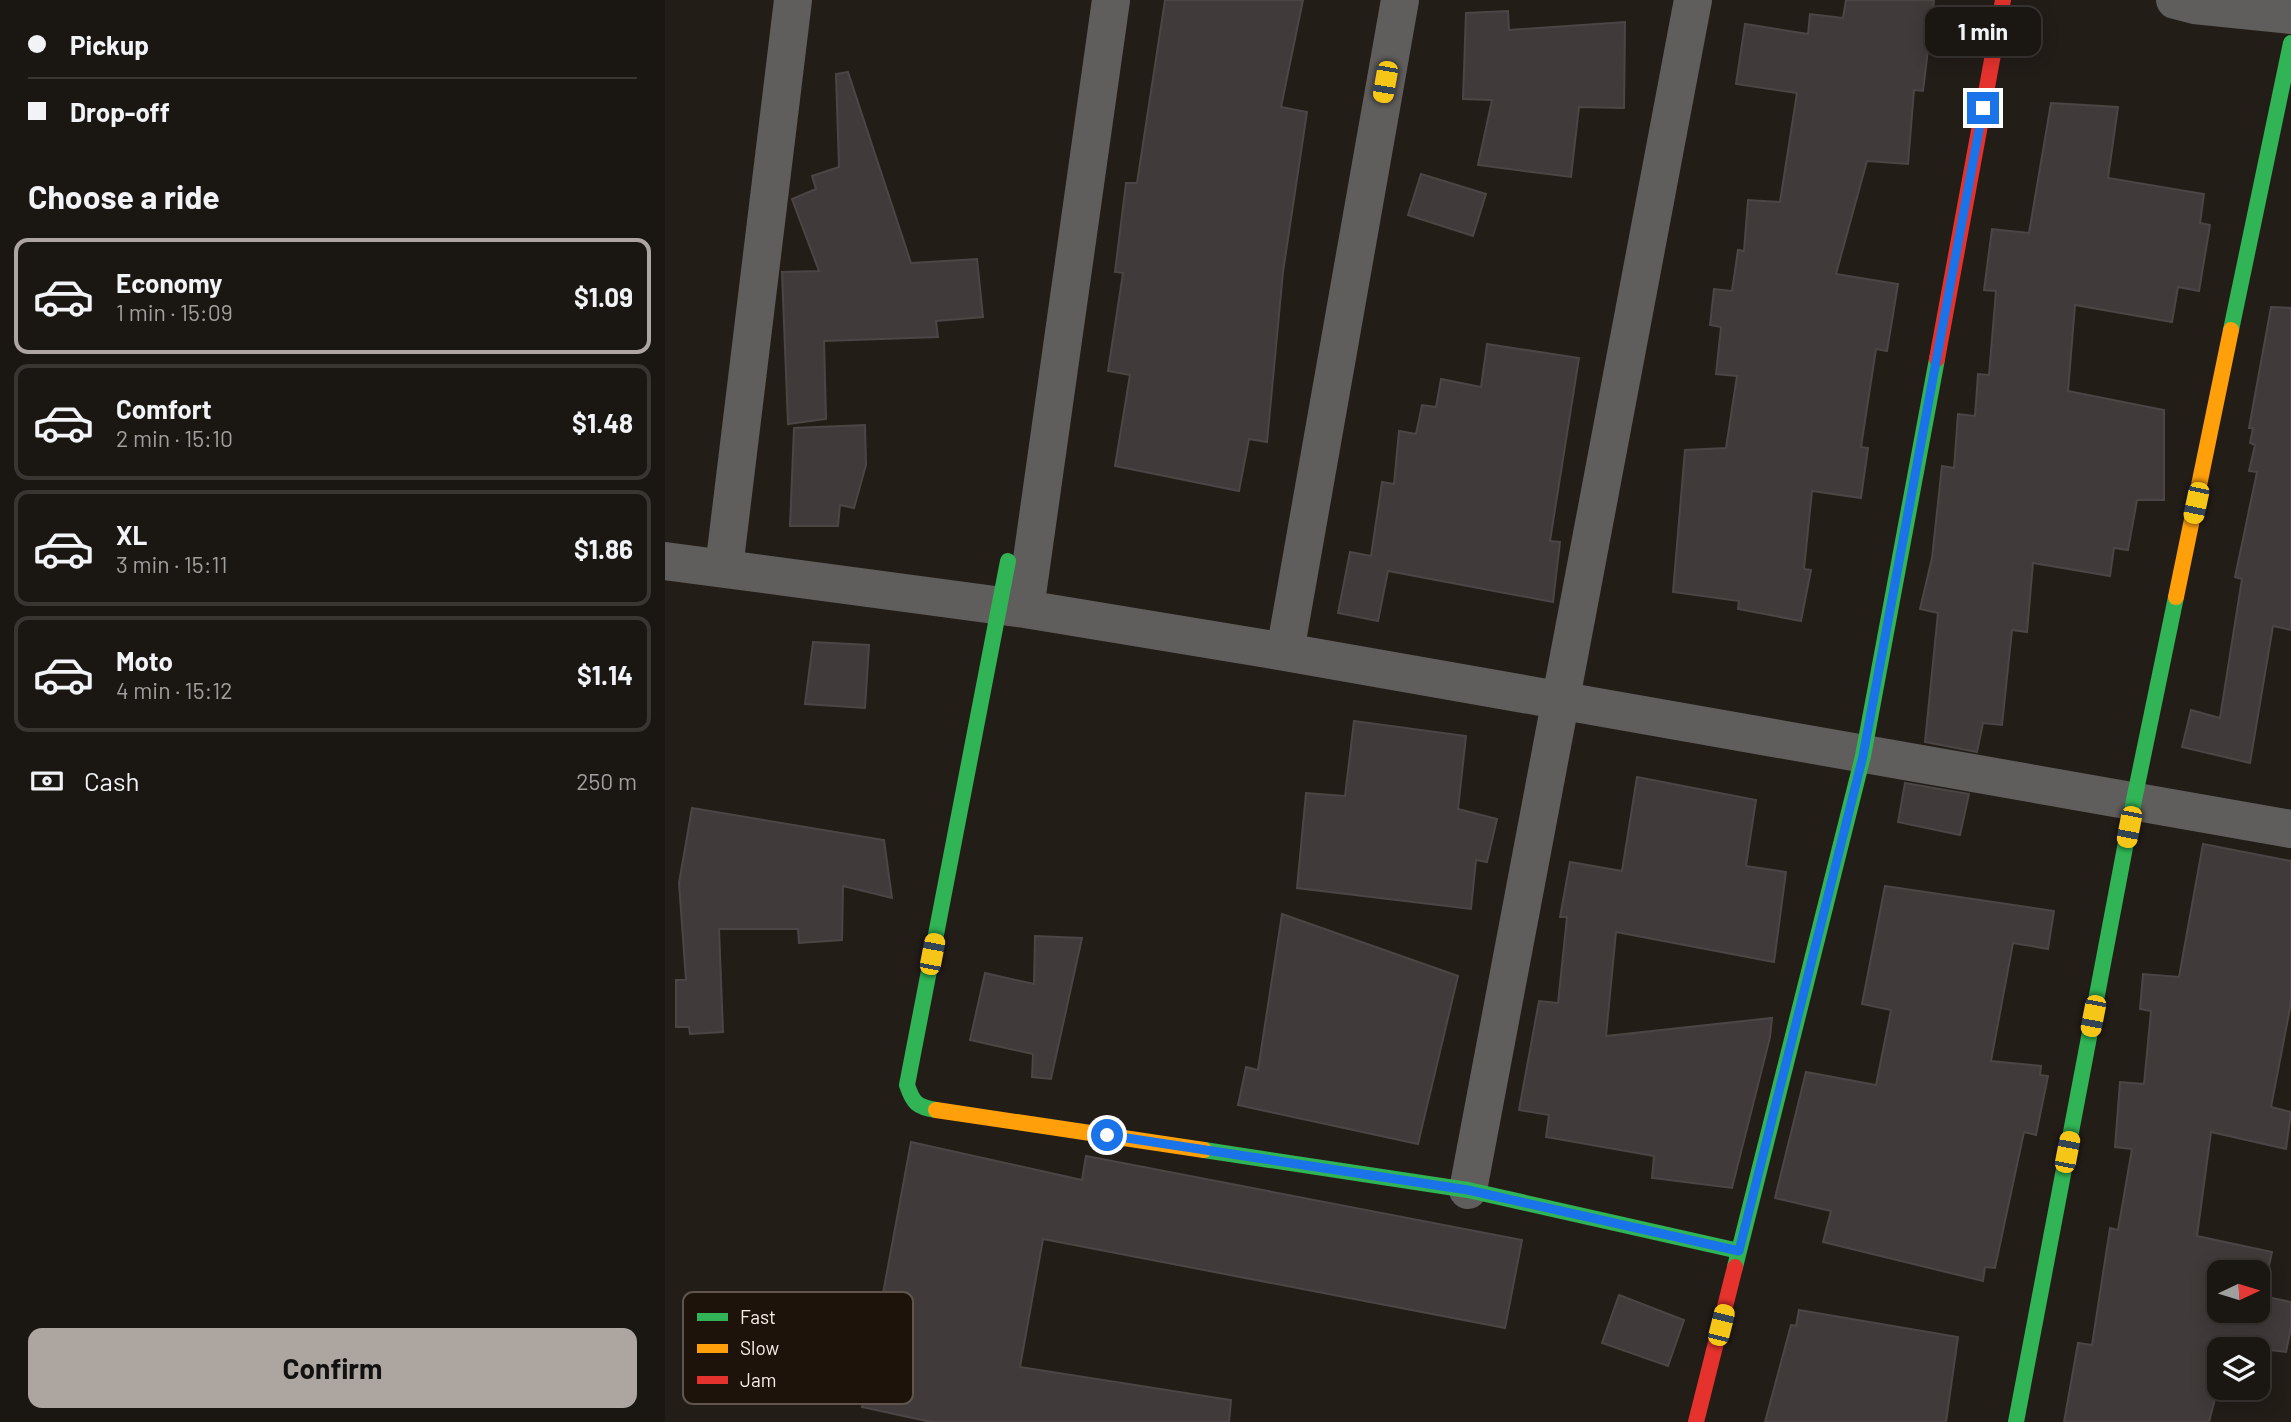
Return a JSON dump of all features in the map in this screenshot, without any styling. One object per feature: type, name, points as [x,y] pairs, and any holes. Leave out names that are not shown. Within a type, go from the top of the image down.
[{"type":"street","points":[[724,568],[793,0]]},
{"type":"street","points":[[1025,609],[1111,0]]},
{"type":"street","points":[[1285,652],[1400,0]]},
{"type":"street","points":[[1468,1190],[1693,0]]},
{"type":"street","points":[[1696,1422],[1863,756],[2003,0]]},
{"type":"street","points":[[2175,0],[2195,5],[2291,16]]},
{"type":"street","points":[[2015,1422],[2134,800],[2291,43]]},
{"type":"street","points":[[665,561],[1025,609],[1562,700],[1863,756],[2134,800],[2291,829]]},
{"type":"street","points":[[1008,561],[907,1085],[912,1101],[921,1108],[1468,1190],[1739,1251]]},
{"type":"building","points":[[1165,0],[1303,0],[1281,107],[1307,112],[1283,272],[1267,442],[1249,439],[1239,491],[1115,466],[1130,375],[1108,371],[1123,273],[1115,272],[1126,183],[1137,183]]},
{"type":"building","points":[[1846,0],[1934,0],[1923,91],[1914,90],[1908,164],[1867,161],[1836,274],[1898,284],[1887,351],[1876,349],[1861,447],[1868,448],[1861,498],[1812,491],[1804,569],[1811,570],[1801,621],[1738,609],[1739,601],[1673,592],[1685,450],[1726,448],[1737,376],[1716,374],[1721,327],[1710,325],[1714,289],[1732,291],[1738,250],[1744,251],[1748,200],[1780,202],[1797,93],[1736,84],[1745,24],[1808,34],[1810,14],[1843,18]]},
{"type":"building","points":[[1508,11],[1509,30],[1625,22],[1624,108],[1579,107],[1571,177],[1478,165],[1492,100],[1463,99],[1466,13]]},
{"type":"building","points":[[848,72],[911,263],[977,259],[983,317],[936,321],[938,337],[824,341],[826,419],[788,424],[782,272],[819,271],[792,199],[816,189],[812,176],[839,167],[836,74]]},
{"type":"building","points":[[2051,103],[2118,107],[2108,178],[2204,194],[2200,223],[2210,225],[2199,291],[2178,287],[2172,322],[2075,305],[2068,391],[2164,410],[2164,500],[2137,500],[2128,550],[2114,548],[2110,576],[2033,563],[2027,632],[2012,630],[2002,725],[1983,723],[1977,752],[1925,742],[1938,613],[1920,609],[1932,558],[1942,466],[1954,468],[1958,414],[1975,416],[1978,374],[1989,375],[1996,291],[1984,290],[1992,229],[2029,233]]},
{"type":"building","points":[[1421,174],[1486,194],[1473,236],[1408,215]]},
{"type":"building","points":[[2271,307],[2291,308],[2291,630],[2273,626],[2250,763],[2182,747],[2191,710],[2220,718],[2242,579],[2235,577],[2257,472],[2249,471],[2255,445],[2250,443],[2253,428],[2249,428]]},
{"type":"building","points":[[1487,344],[1579,358],[1550,541],[1560,542],[1553,602],[1388,571],[1378,621],[1338,613],[1350,552],[1371,556],[1382,482],[1394,484],[1399,431],[1416,434],[1422,405],[1436,407],[1441,379],[1481,387]]},
{"type":"building","points":[[865,425],[866,465],[854,508],[840,505],[838,526],[790,526],[794,428]]},
{"type":"building","points":[[813,642],[869,645],[865,708],[805,704]]},
{"type":"building","points":[[1354,721],[1466,736],[1458,809],[1497,819],[1487,862],[1476,860],[1471,909],[1297,888],[1306,793],[1345,796]]},
{"type":"building","points":[[1637,777],[1756,800],[1746,866],[1786,872],[1774,962],[1616,932],[1606,1036],[1772,1018],[1770,1037],[1732,1188],[1652,1178],[1654,1156],[1546,1137],[1549,1115],[1519,1110],[1539,1001],[1558,1003],[1567,917],[1560,917],[1570,862],[1622,871]]},
{"type":"building","points":[[1905,783],[1969,794],[1960,835],[1898,822]]},
{"type":"building","points":[[692,808],[884,840],[892,898],[843,886],[842,940],[799,943],[798,929],[719,929],[723,1032],[690,1034],[689,1027],[676,1027],[676,980],[686,980],[679,883]]},
{"type":"building","points":[[2203,844],[2291,861],[2291,1003],[2271,1107],[2291,1112],[2286,1149],[2211,1132],[2197,1236],[2272,1252],[2270,1261],[2207,1260],[2207,1323],[2270,1323],[2270,1298],[2291,1302],[2291,1328],[2286,1352],[2270,1350],[2270,1337],[2207,1337],[2207,1400],[2215,1400],[2209,1422],[2064,1422],[2078,1343],[2092,1345],[2110,1228],[2118,1230],[2132,1149],[2115,1147],[2120,1082],[2144,1084],[2151,1011],[2140,1009],[2143,974],[2179,977]]},
{"type":"building","points":[[1885,886],[2054,911],[2048,949],[2013,943],[1991,1061],[2041,1066],[2040,1075],[2048,1076],[2036,1135],[2024,1132],[1995,1268],[1985,1267],[1983,1281],[1823,1242],[1831,1211],[1775,1198],[1806,1072],[1876,1085],[1891,1010],[1862,1004]]},
{"type":"building","points":[[1282,914],[1458,976],[1418,1144],[1238,1105],[1246,1067],[1258,1070]]},
{"type":"building","points":[[1035,936],[1082,938],[1051,1079],[1032,1077],[1033,1054],[970,1040],[985,973],[1034,984]]},
{"type":"building","points":[[911,1142],[1082,1180],[1086,1156],[1522,1240],[1505,1328],[1043,1239],[1020,1367],[1231,1400],[1229,1422],[931,1422],[862,1407],[863,1404],[913,1404],[913,1292],[883,1292]]},
{"type":"building","points":[[1619,1295],[1684,1320],[1668,1366],[1602,1343]]},
{"type":"building","points":[[1799,1310],[1958,1337],[1946,1422],[1765,1422],[1791,1325],[1796,1326]]},
{"type":"traffic: fast","points":[[2231,330],[2291,43]]},
{"type":"traffic: fast","points":[[1735,1267],[1863,756],[1937,359]]},
{"type":"traffic: fast","points":[[936,1110],[917,1103],[907,1085],[1008,561]]},
{"type":"traffic: fast","points":[[2016,1422],[2134,800],[2176,597]]},
{"type":"traffic: fast","points":[[1204,1150],[1468,1190],[1739,1251]]},
{"type":"traffic: slow","points":[[2176,597],[2231,330]]},
{"type":"traffic: slow","points":[[936,1110],[1204,1150]]},
{"type":"traffic: jam","points":[[1937,359],[2003,0]]},
{"type":"traffic: jam","points":[[1696,1422],[1735,1267]]},
{"type":"route","points":[[1107,1135],[1468,1190],[1739,1251],[1863,756],[1983,108]]}]
